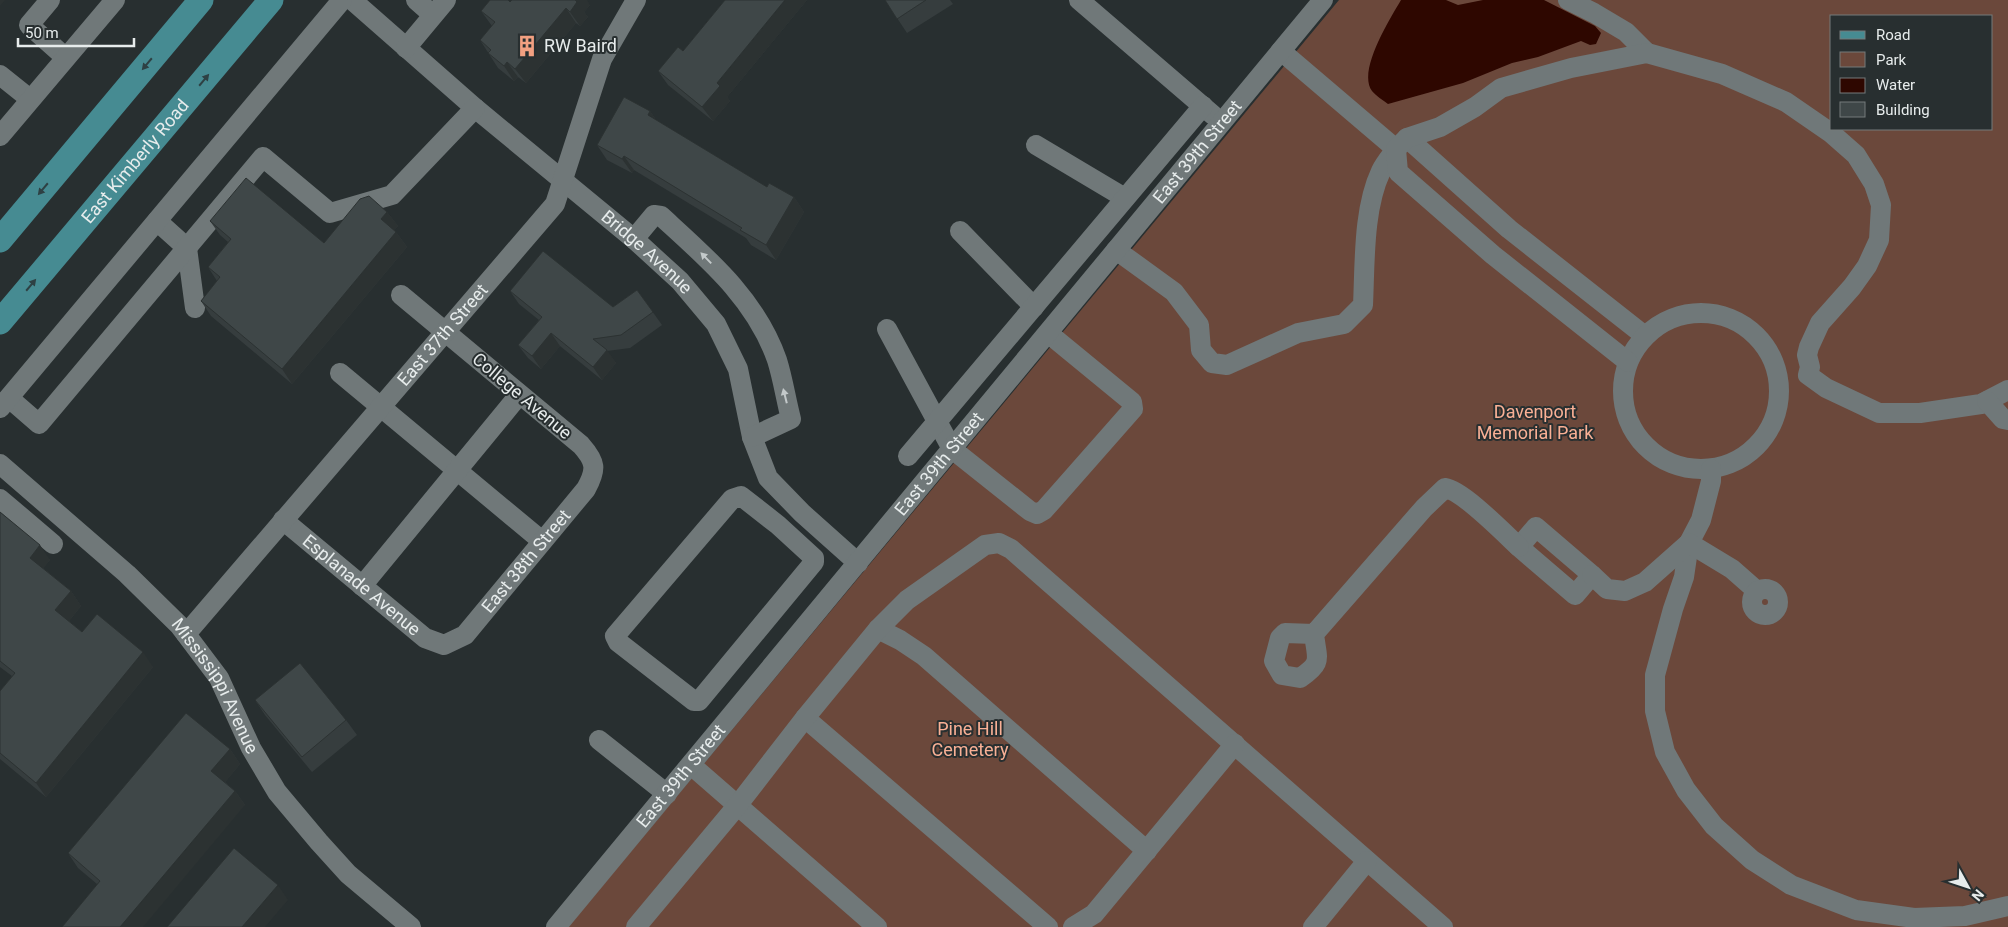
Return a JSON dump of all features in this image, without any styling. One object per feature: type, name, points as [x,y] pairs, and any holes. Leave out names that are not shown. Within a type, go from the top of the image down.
[{"type":"main road","points":[[0,240],[201,0]]},
{"type":"main road","name":"East Kimberly Road","points":[[0,322],[271,0]]},
{"type":"street","points":[[50,0],[29,25],[65,57]]},
{"type":"street","points":[[0,136],[115,0]]},
{"type":"street","points":[[342,0],[4,403],[39,424],[263,157],[330,213],[392,195],[475,108]]},
{"type":"street","name":"Bridge Avenue","points":[[352,0],[475,108],[634,239],[680,281],[716,324],[738,369],[752,437],[768,478],[795,506],[858,563]]},
{"type":"street","points":[[406,48],[440,8],[416,0]]},
{"type":"street","name":"East 37th Street","points":[[186,634],[555,204],[602,59],[636,0]]},
{"type":"street","points":[[1080,0],[1222,122]]},
{"type":"street","name":"East 39th Street","points":[[556,927],[1323,0]]},
{"type":"street","points":[[1568,0],[1626,32],[1646,53]]},
{"type":"street","points":[[1281,51],[1645,336]]},
{"type":"street","points":[[1116,250],[1174,292],[1199,325],[1201,350],[1212,363],[1227,365],[1298,333],[1344,324],[1363,305],[1367,230],[1374,190],[1381,170],[1401,144],[1440,127],[1475,107],[1501,88],[1571,68],[1646,53],[1722,74],[1786,102],[1831,133],[1856,155],[1874,184],[1881,206],[1879,240],[1868,266],[1820,323],[1808,347],[1807,355],[1810,367],[1808,375],[1826,388],[1879,413],[1920,413],[1981,404],[2008,390]]},
{"type":"street","points":[[0,75],[30,99]]},
{"type":"street","points":[[908,456],[1203,106]]},
{"type":"street","points":[[1401,144],[1398,172],[1493,255],[1628,362]]},
{"type":"street","points":[[1036,145],[1125,198]]},
{"type":"street","points":[[634,239],[654,215],[661,216],[739,292],[758,319],[777,360],[791,419],[752,437]]},
{"type":"street","points":[[157,221],[187,248],[195,308]]},
{"type":"street","points":[[960,231],[1034,307]]},
{"type":"street","name":"College Avenue","points":[[400,295],[580,445],[589,454],[594,466]]},
{"type":"street","points":[[1698,312],[1726,316],[1750,328],[1768,348],[1778,374],[1779,398],[1772,425],[1754,448],[1731,463],[1711,469],[1684,467],[1666,461],[1640,441],[1628,419],[1622,387],[1628,362],[1651,330],[1675,316],[1698,312]]},
{"type":"street","points":[[887,330],[952,449],[1030,511],[1037,514],[1044,510],[1132,409],[1132,402],[1048,333]]},
{"type":"street","points":[[1778,374],[1810,367]]},
{"type":"street","points":[[340,373],[542,541]]},
{"type":"street","points":[[362,586],[519,395]]},
{"type":"street","points":[[1987,401],[2003,419],[2008,420]]},
{"type":"street","name":"Mississippi Avenue","points":[[0,464],[127,574],[186,634],[219,678],[251,748],[277,792],[348,874],[411,927]]},
{"type":"street","name":"East 38th Street","points":[[444,645],[465,635],[586,489],[592,478],[594,466]]},
{"type":"street","points":[[1711,469],[1711,481],[1701,520],[1689,543],[1684,577],[1655,675],[1655,711],[1665,752],[1686,790],[1714,826],[1752,860],[1791,885],[1856,910],[1914,918],[1965,916],[2008,906]]},
{"type":"street","points":[[15,477],[0,497],[53,544]]},
{"type":"street","points":[[1314,634],[1424,508],[1446,488],[1463,497],[1519,547],[1536,527],[1607,589],[1625,591],[1645,582],[1689,543]]},
{"type":"street","points":[[741,496],[778,525],[814,558],[814,562],[699,701],[694,701],[618,642],[615,636],[732,499],[741,496]]},
{"type":"street","points":[[778,525],[795,506]]},
{"type":"street","name":"Esplanade Avenue","points":[[284,520],[425,638],[444,645]]},
{"type":"street","points":[[1689,543],[1732,569],[1757,592]]},
{"type":"street","points":[[636,927],[737,806],[805,718],[878,629],[907,600],[985,545],[998,544],[1011,549],[1443,927]]},
{"type":"street","points":[[878,629],[900,640],[924,656],[1147,851]]},
{"type":"street","points":[[805,718],[1048,927]]},
{"type":"street","points":[[600,740],[667,794]]},
{"type":"street","points":[[1073,927],[1094,914],[1235,744]]},
{"type":"street","points":[[691,765],[877,927]]},
{"type":"street","points":[[1313,927],[1367,861]]},
{"type":"green space","name":"Davenport Memorial Park","points":[[1339,0],[2008,0],[2008,927],[568,927]]},
{"type":"water","points":[[1401,0],[1446,0],[1458,5],[1483,0],[1544,0],[1595,26],[1601,33],[1596,44],[1590,45],[1581,41],[1538,57],[1512,63],[1463,83],[1388,104],[1372,91],[1368,82],[1369,71],[1377,45]]},
{"type":"building","points":[[490,0],[508,0],[510,2],[512,0],[575,0],[577,2],[570,12],[566,8],[515,69],[507,62],[504,66],[488,53],[491,50],[480,40],[495,22],[481,11]]},
{"type":"building","points":[[725,0],[785,0],[717,83],[720,86],[702,107],[658,71],[678,47],[683,51]]},
{"type":"building","points":[[885,0],[926,0],[897,19]]},
{"type":"building","points":[[624,97],[650,111],[648,115],[767,187],[769,183],[794,197],[766,245],[740,230],[742,228],[624,156],[622,159],[597,145]]},
{"type":"building","points":[[246,178],[324,243],[360,199],[369,196],[387,212],[381,219],[396,232],[282,369],[201,301],[220,277],[208,267],[231,239],[210,221]]},
{"type":"building","points":[[543,251],[613,307],[637,290],[653,312],[621,335],[593,339],[607,350],[593,367],[551,333],[532,356],[518,345],[542,317],[510,291]]},
{"type":"building","points":[[0,512],[40,545],[30,558],[71,591],[55,610],[82,632],[97,614],[143,652],[36,783],[0,753],[0,691],[15,673],[0,661]]},
{"type":"building","points":[[300,663],[346,720],[302,757],[255,700]]},
{"type":"building","points":[[186,713],[230,749],[211,771],[235,791],[120,927],[62,927],[100,881],[68,853]]},
{"type":"building","points":[[234,848],[278,885],[242,927],[167,927]]},
{"type":"place","name":"RW Baird","points":[[527,46]]},
{"type":"park label","name":"Pine Hill Cemetery","points":[[970,740]]}]
